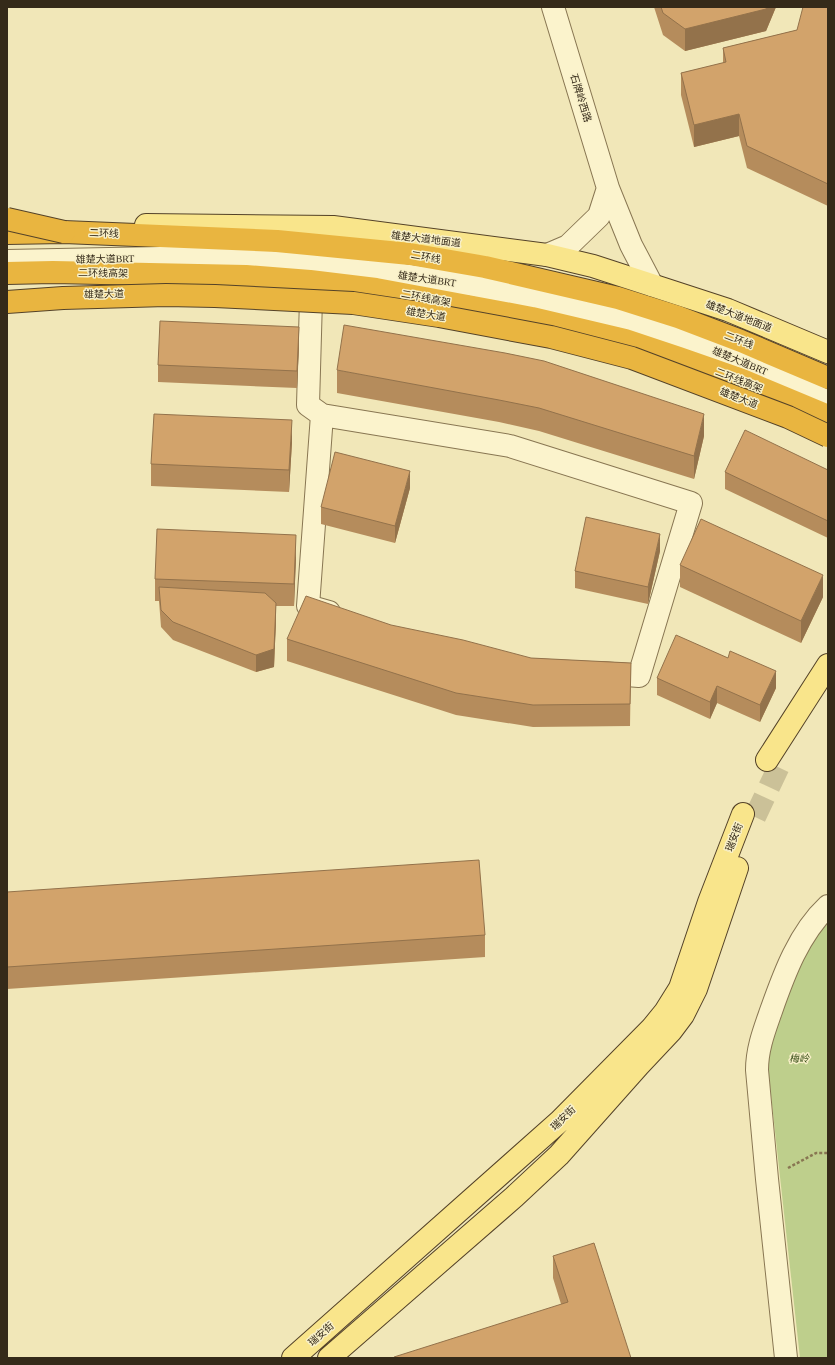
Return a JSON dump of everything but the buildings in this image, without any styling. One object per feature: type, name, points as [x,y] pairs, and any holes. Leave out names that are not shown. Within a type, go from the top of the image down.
[{"type":"highway","points":[[7,220],[64,232]]},
{"type":"highway","name":"二环线","points":[[7,233],[64,232],[277,241],[410,254],[485,267],[618,298],[678,317],[741,341],[828,378]]},
{"type":"highway","name":"二环线高架","points":[[7,273],[76,272],[246,276],[310,281],[376,289],[532,318],[625,340],[742,380],[828,416]]},
{"type":"highway","points":[[7,302],[63,298],[215,296],[353,303],[439,316],[551,337],[632,358],[788,417],[828,435]]},
{"type":"main road","name":"雄楚大道地面道","points":[[7,226],[136,225],[333,227],[547,255],[593,266],[728,310],[828,352]]},
{"type":"main road","name":"雄楚大道","points":[[7,296],[129,293],[311,299],[381,307],[459,320],[545,338],[686,379],[776,413],[828,435]]},
{"type":"main road","points":[[828,665],[774,762],[828,692]]},
{"type":"main road","name":"瑞安街","points":[[293,1358],[560,1121],[652,1028],[665,1012],[680,988],[709,902],[749,815],[696,989],[683,1015],[671,1031],[559,1155],[514,1198],[329,1358]]},
{"type":"street","name":"石牌岭西路","points":[[553,7],[608,188],[631,246],[652,285]]},
{"type":"street","points":[[547,255],[568,246],[599,216],[608,188]]},
{"type":"street","name":"雄楚大道BRT","points":[[7,261],[211,257],[369,270],[472,285],[626,320],[679,336],[763,369],[828,402]]},
{"type":"street","points":[[311,299],[308,406],[322,415],[510,446],[692,503],[639,676],[584,672]]},
{"type":"street","points":[[322,415],[308,606],[345,618]]},
{"type":"street","points":[[786,1358],[767,1179],[757,1057],[785,972],[800,943],[828,906]]},
{"type":"path","points":[[767,1179],[816,1153],[828,1153]]},
{"type":"green space","name":"梅岭","points":[[828,918],[828,1358],[800,1358],[769,1077],[769,1052],[773,1033],[801,964],[814,937]]},
{"type":"tunnel","points":[[755,817],[780,764]]}]
